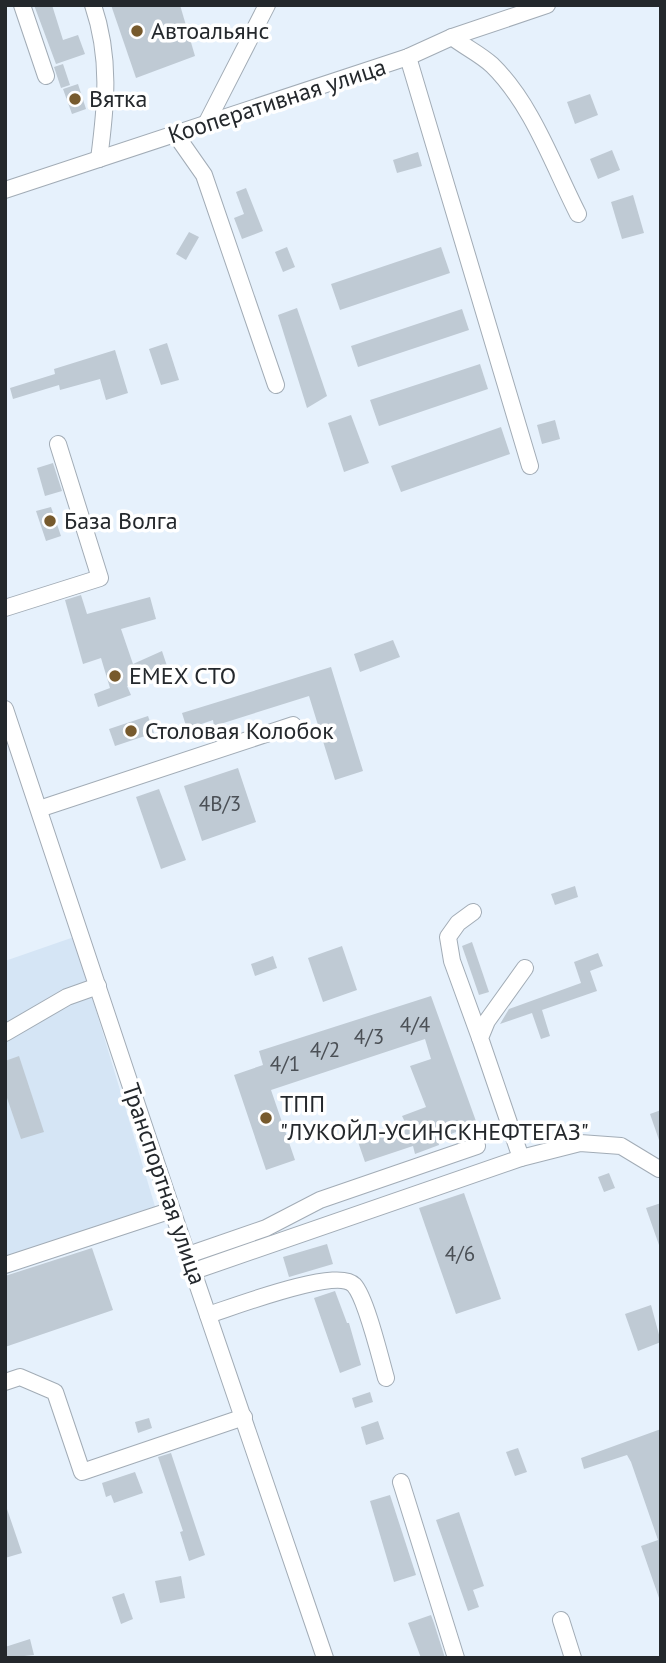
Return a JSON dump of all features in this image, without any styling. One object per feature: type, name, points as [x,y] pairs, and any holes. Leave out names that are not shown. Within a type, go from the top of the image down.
[{"type":"street","points":[[22,5],[46,76]]},
{"type":"street","points":[[93,5],[108,83],[99,159]]},
{"type":"street","points":[[206,124],[267,5]]},
{"type":"street","name":"Кооперативная улица","points":[[5,191],[408,57],[452,37],[547,5]]},
{"type":"street","points":[[452,37],[491,64],[511,88],[578,214]]},
{"type":"street","points":[[408,57],[530,466]]},
{"type":"street","points":[[176,135],[204,175],[276,385]]},
{"type":"street","points":[[5,608],[100,578],[58,444]]},
{"type":"street","name":"Транспортная улица","points":[[5,709],[325,1658]]},
{"type":"street","points":[[39,809],[293,725]]},
{"type":"street","points":[[473,912],[458,923],[448,937],[452,961],[521,1158]]},
{"type":"street","points":[[480,1038],[487,1021],[525,968]]},
{"type":"street","points":[[5,1033],[67,997],[98,986]]},
{"type":"street","points":[[194,1272],[521,1158],[580,1143],[621,1146],[659,1169]]},
{"type":"street","points":[[188,1255],[266,1228],[320,1200],[477,1146]]},
{"type":"street","points":[[5,1265],[172,1210]]},
{"type":"street","points":[[208,1315],[312,1283],[342,1279],[356,1287],[360,1296],[386,1378]]},
{"type":"street","points":[[5,1382],[20,1377],[55,1392],[82,1472],[244,1417]]},
{"type":"street","points":[[401,1482],[456,1658]]},
{"type":"street","points":[[561,1620],[573,1658]]},
{"type":"shaded area","points":[[74,937],[160,1223],[5,1275],[5,961]]},
{"type":"building","points":[[34,5],[52,5],[63,40],[78,35],[85,54],[56,64]]},
{"type":"building","points":[[111,5],[180,5],[195,56],[136,78]]},
{"type":"building","points":[[63,64],[70,85],[61,88],[54,67]]},
{"type":"building","name":"Вятка","points":[[78,84],[86,109],[72,114],[63,89]]},
{"type":"building","points":[[590,94],[598,115],[575,124],[567,102]]},
{"type":"building","points":[[612,150],[620,170],[598,179],[590,159]]},
{"type":"building","points":[[418,152],[422,166],[397,173],[393,160]]},
{"type":"building","points":[[246,188],[263,231],[242,239],[234,218],[244,214],[236,192]]},
{"type":"building","points":[[633,195],[644,233],[622,239],[611,202]]},
{"type":"building","points":[[189,232],[199,237],[186,260],[176,254]]},
{"type":"building","points":[[287,247],[295,267],[283,272],[275,252]]},
{"type":"building","points":[[441,247],[450,273],[340,310],[331,284]]},
{"type":"building","points":[[297,308],[327,396],[307,408],[278,315]]},
{"type":"building","points":[[462,309],[469,330],[358,367],[351,346]]},
{"type":"building","points":[[167,343],[179,380],[161,385],[149,349]]},
{"type":"building","points":[[115,350],[128,393],[106,400],[100,379],[60,390],[59,385],[13,399],[10,388],[55,374],[54,369]]},
{"type":"building","points":[[480,364],[488,389],[379,426],[370,400]]},
{"type":"building","points":[[351,415],[369,463],[344,472],[328,423]]},
{"type":"building","points":[[555,420],[560,439],[542,444],[537,425]]},
{"type":"building","points":[[501,427],[510,454],[401,492],[391,466]]},
{"type":"building","points":[[53,463],[62,491],[45,496],[37,468]]},
{"type":"building","name":"База Волга","points":[[51,507],[61,536],[46,541],[36,511]]},
{"type":"building","points":[[81,595],[87,614],[150,597],[156,619],[121,629],[133,664],[162,651],[169,672],[127,686],[131,695],[98,707],[94,694],[110,688],[101,658],[83,664],[65,600]]},
{"type":"building","points":[[393,640],[400,657],[360,672],[354,654]]},
{"type":"building","points":[[331,667],[363,771],[335,780],[309,696],[214,726],[213,720],[187,729],[182,713]]},
{"type":"building","name":"Столовая Колобок","points":[[148,716],[154,733],[115,746],[109,729]]},
{"type":"building","points":[[238,768],[256,822],[202,841],[184,786]]},
{"type":"building","points":[[159,789],[186,860],[161,869],[136,797]]},
{"type":"building","points":[[575,886],[578,897],[555,905],[551,894]]},
{"type":"building","points":[[472,942],[489,992],[479,995],[462,946]]},
{"type":"building","points":[[342,946],[357,990],[323,1002],[308,958]]},
{"type":"building","points":[[598,953],[603,966],[590,971],[597,991],[542,1010],[550,1036],[541,1039],[532,1013],[500,1024],[509,1009],[581,983],[574,962]]},
{"type":"building","points":[[273,956],[277,968],[255,976],[251,964]]},
{"type":"building","points":[[431,996],[477,1124],[438,1139],[439,1145],[415,1154],[413,1146],[365,1162],[357,1139],[405,1122],[402,1116],[426,1107],[410,1066],[431,1059],[425,1039],[271,1090],[295,1160],[266,1170],[234,1075],[263,1065],[259,1051]]},
{"type":"building","points":[[19,1056],[44,1132],[21,1139],[5,1092],[5,1061]]},
{"type":"building","points":[[661,1110],[661,1140],[659,1140],[650,1114]]},
{"type":"building","points":[[609,1173],[615,1188],[604,1192],[598,1177]]},
{"type":"building","points":[[464,1193],[501,1299],[456,1314],[419,1208]]},
{"type":"building","points":[[661,1203],[661,1245],[659,1245],[646,1208]]},
{"type":"building","points":[[327,1244],[333,1264],[289,1277],[283,1257]]},
{"type":"building","points":[[92,1248],[113,1310],[5,1347],[5,1276]]},
{"type":"building","points":[[335,1291],[349,1323],[361,1365],[340,1373],[314,1298]]},
{"type":"building","points":[[651,1305],[661,1342],[638,1351],[625,1314]]},
{"type":"building","points":[[370,1392],[373,1402],[355,1408],[352,1398]]},
{"type":"building","points":[[149,1418],[152,1428],[138,1433],[135,1422]]},
{"type":"building","points":[[378,1421],[384,1439],[366,1445],[361,1427]]},
{"type":"building","points":[[661,1429],[659,1598],[641,1546],[658,1540],[631,1462],[627,1455],[584,1469],[581,1458]]},
{"type":"building","points":[[518,1448],[527,1472],[515,1476],[506,1452]]},
{"type":"building","points":[[171,1453],[205,1555],[189,1561],[180,1532],[183,1531],[158,1457]]},
{"type":"building","points":[[135,1472],[143,1493],[114,1503],[111,1495],[106,1497],[102,1483]]},
{"type":"building","points":[[390,1495],[416,1575],[394,1582],[370,1501]]},
{"type":"building","points":[[7,1509],[22,1553],[5,1558],[5,1510]]},
{"type":"building","points":[[459,1512],[484,1586],[473,1590],[479,1607],[468,1611],[436,1520]]},
{"type":"building","points":[[181,1576],[185,1598],[160,1603],[155,1581]]},
{"type":"building","points":[[124,1593],[133,1619],[121,1624],[112,1597]]},
{"type":"building","points":[[431,1615],[445,1658],[421,1658],[408,1623]]},
{"type":"building","points":[[30,1639],[34,1655],[5,1658],[5,1647]]},
{"type":"place","name":"Автоальянс","points":[[137,31]]},
{"type":"place","name":"Вятка","points":[[75,99]]},
{"type":"place","name":"База Волга","points":[[50,521]]},
{"type":"place","name":"EMEX СТО","points":[[115,676]]},
{"type":"place","name":"Столовая Колобок","points":[[131,731]]},
{"type":"place","name":"ТПП \"ЛУКОЙЛ-УСИНСКНЕФТЕГАЗ\"","points":[[266,1118]]}]
